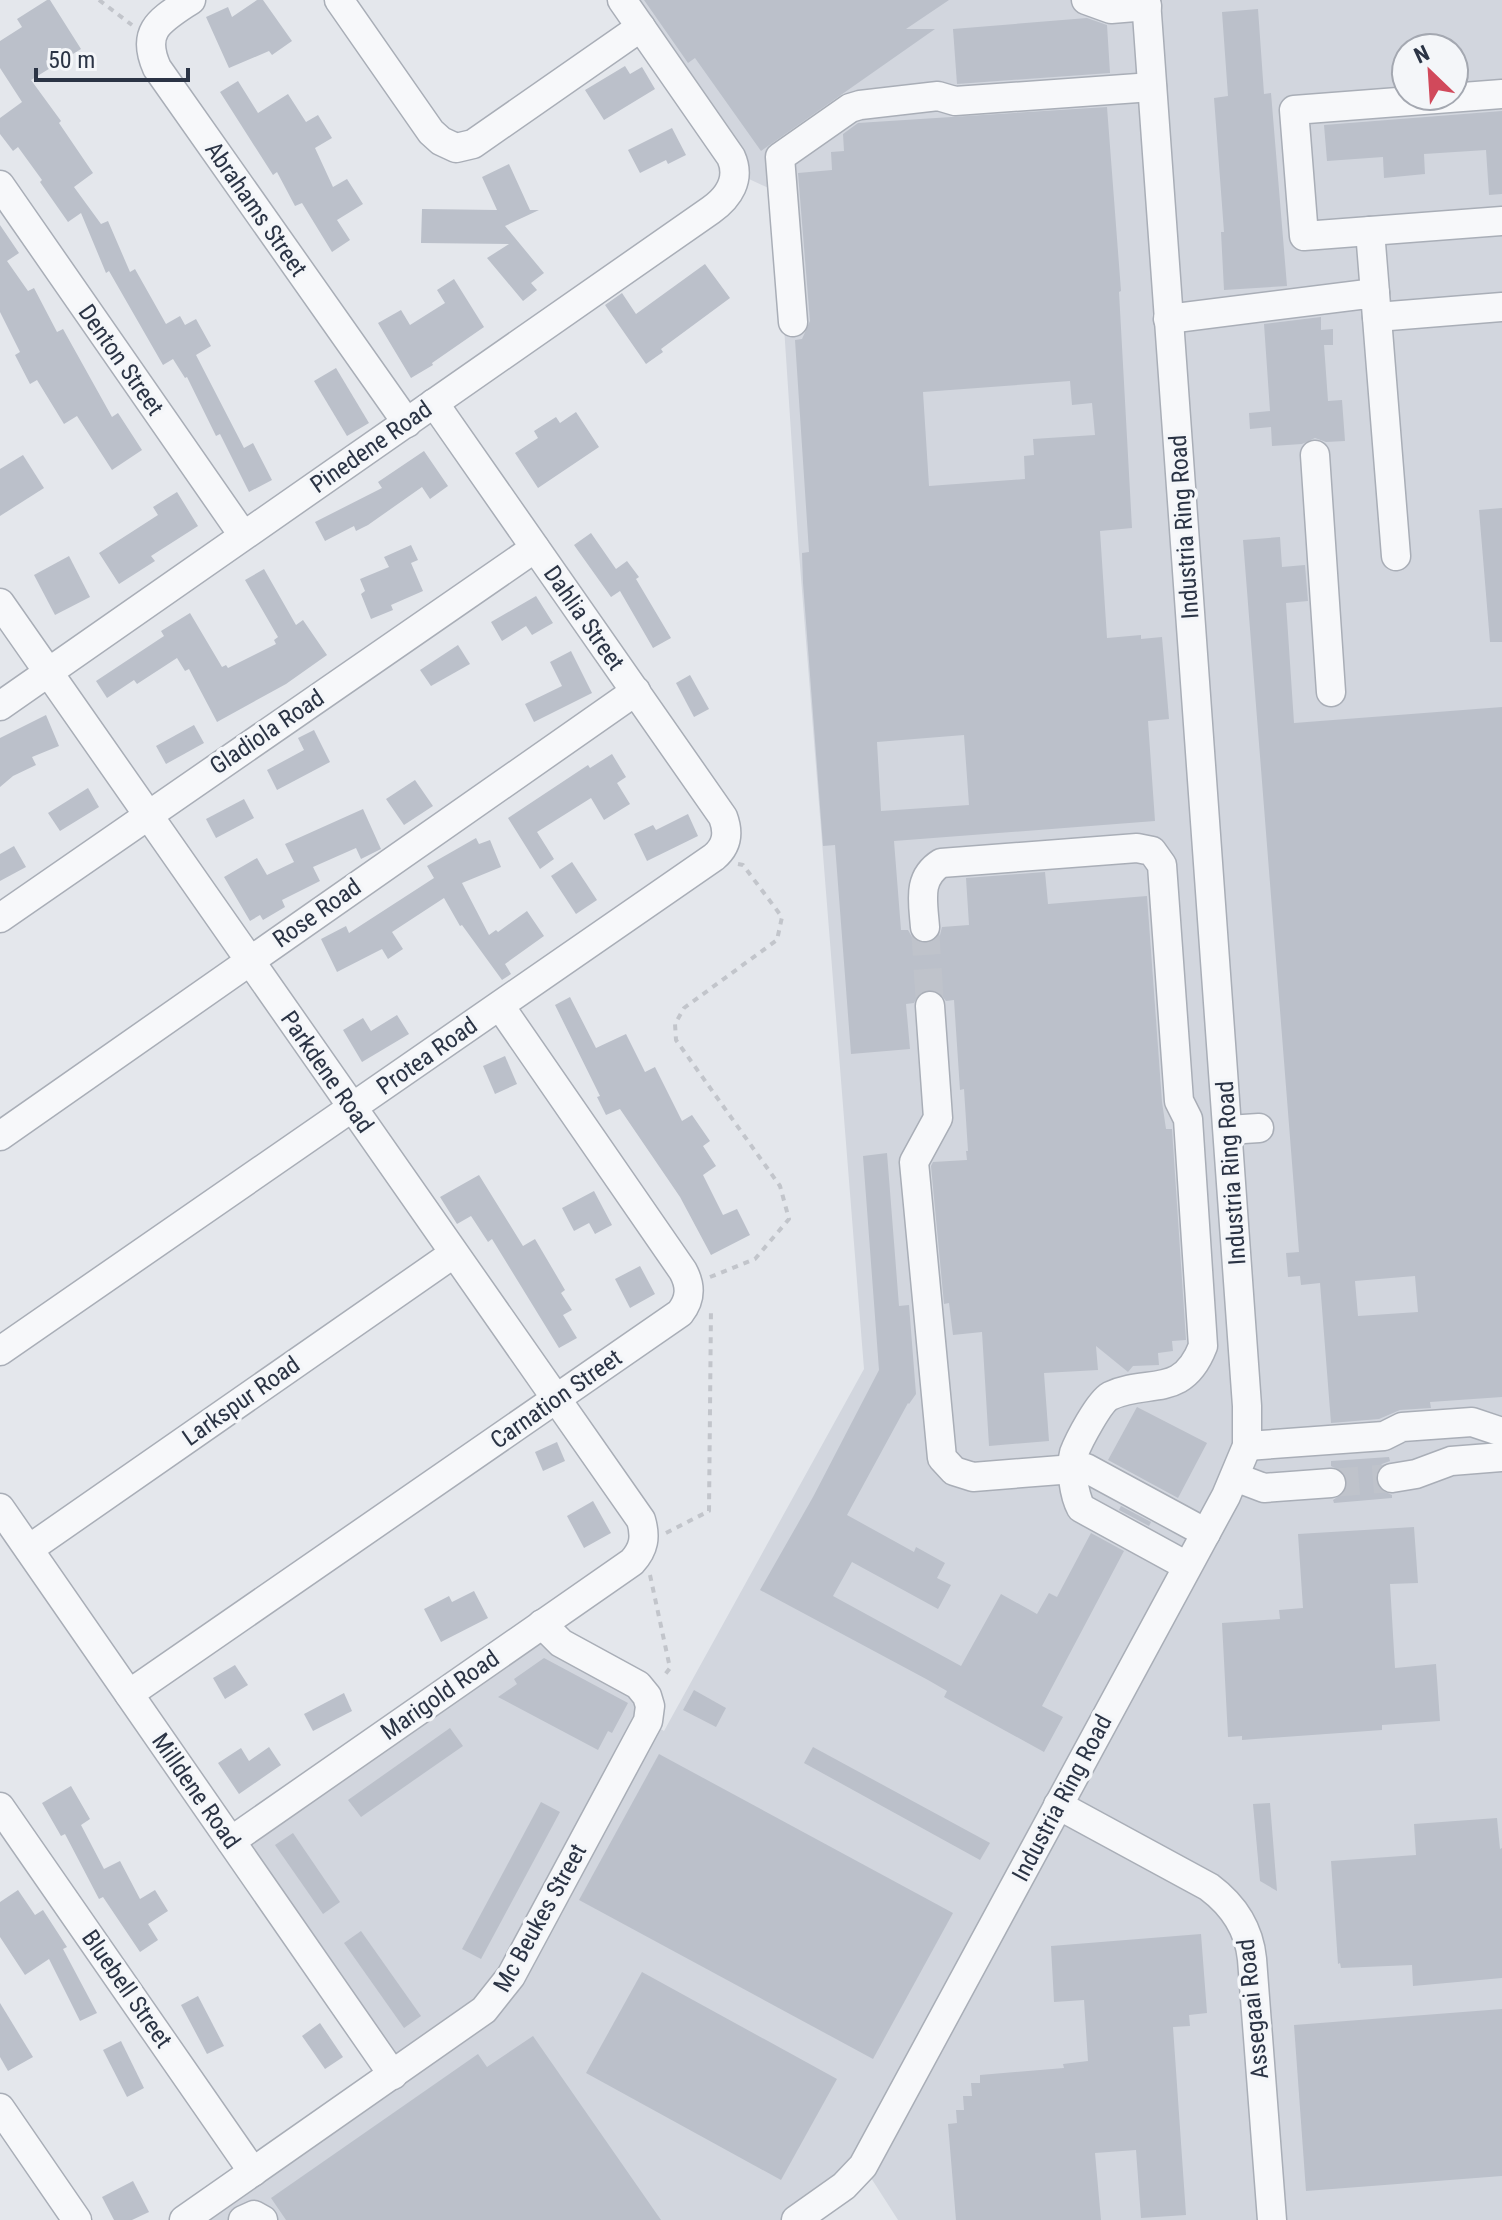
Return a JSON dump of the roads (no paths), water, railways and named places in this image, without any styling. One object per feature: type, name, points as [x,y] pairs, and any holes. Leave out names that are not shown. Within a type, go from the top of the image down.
[{"type":"street","name":"Abrahams Street","points":[[191,0],[156,26],[150,39],[151,55],[157,68],[407,423]]},
{"type":"street","points":[[339,0],[431,132],[456,148],[473,144],[641,27]]},
{"type":"street","points":[[622,0],[727,150],[735,165],[735,181],[748,180],[823,126],[860,105],[938,96],[955,101],[1152,87]]},
{"type":"street","points":[[1086,0],[1111,9],[1147,3]]},
{"type":"street","name":"Industria Ring Road","points":[[796,2220],[844,2186],[863,2166],[1206,1533],[1247,1446],[1247,1406],[1228,1130],[1147,3]]},
{"type":"street","points":[[1502,94],[1294,110],[1304,236],[1502,221]]},
{"type":"street","points":[[780,157],[793,322]]},
{"type":"street","name":"Pinedene Road","points":[[0,706],[720,203],[735,181]]},
{"type":"street","name":"Denton Street","points":[[0,185],[243,535]]},
{"type":"street","points":[[1370,231],[1396,556]]},
{"type":"street","points":[[1168,319],[1376,305],[1502,307]]},
{"type":"street","name":"Dahlia Street","points":[[434,403],[723,817],[720,847]]},
{"type":"street","points":[[1315,455],[1331,692]]},
{"type":"street","name":"Gladiola Road","points":[[0,918],[535,548]]},
{"type":"street","name":"Parkdene Road","points":[[4,618],[48,672],[641,1520],[644,1544]]},
{"type":"street","name":"Rose Road","points":[[0,1136],[636,691]]},
{"type":"street","name":"Protea Road","points":[[0,1351],[500,1006],[720,847]]},
{"type":"street","points":[[925,927],[922,890],[925,878],[936,866],[950,861],[1137,848],[1152,851],[1164,871],[1179,1101],[1188,1119],[1203,1346],[1195,1362],[1175,1381],[1119,1393],[1103,1401],[1076,1449],[1074,1468],[1081,1508],[1187,1566]]},
{"type":"street","name":"Carnation Street","points":[[129,1694],[556,1400],[680,1313],[686,1304],[689,1286],[683,1271],[500,1006]]},
{"type":"street","points":[[930,1006],[938,1118],[914,1162],[942,1458],[954,1471],[973,1477],[1074,1468],[1093,1470],[1206,1533]]},
{"type":"street","points":[[1228,1130],[1259,1128]]},
{"type":"street","name":"Larkspur Road","points":[[29,1549],[453,1254]]},
{"type":"street","points":[[1247,1446],[1384,1436],[1402,1427],[1472,1422],[1502,1432]]},
{"type":"street","points":[[1392,1478],[1416,1474],[1451,1461],[1502,1457]]},
{"type":"street","points":[[1235,1477],[1264,1488],[1331,1483]]},
{"type":"street","name":"Milldene Road","points":[[0,1508],[393,2075]]},
{"type":"street","name":"Marigold Road","points":[[231,1841],[632,1562],[644,1544]]},
{"type":"street","name":"Mc Beukes Street","points":[[184,2220],[484,2010],[503,1988],[648,1721],[650,1706],[638,1685],[561,1643],[542,1624]]},
{"type":"street","name":"Assegaai Road","points":[[1058,1805],[1209,1887],[1228,1903],[1244,1927],[1251,1948],[1272,2220]]},
{"type":"street","name":"Bluebell Street","points":[[0,1807],[253,2172]]},
{"type":"street","points":[[0,2108],[77,2220]]},
{"type":"street","points":[[243,2220],[254,2215],[263,2220]]},
{"type":"tunnel","points":[[925,927],[930,1006]]},
{"type":"tunnel","points":[[1331,1483],[1392,1478]]}]
